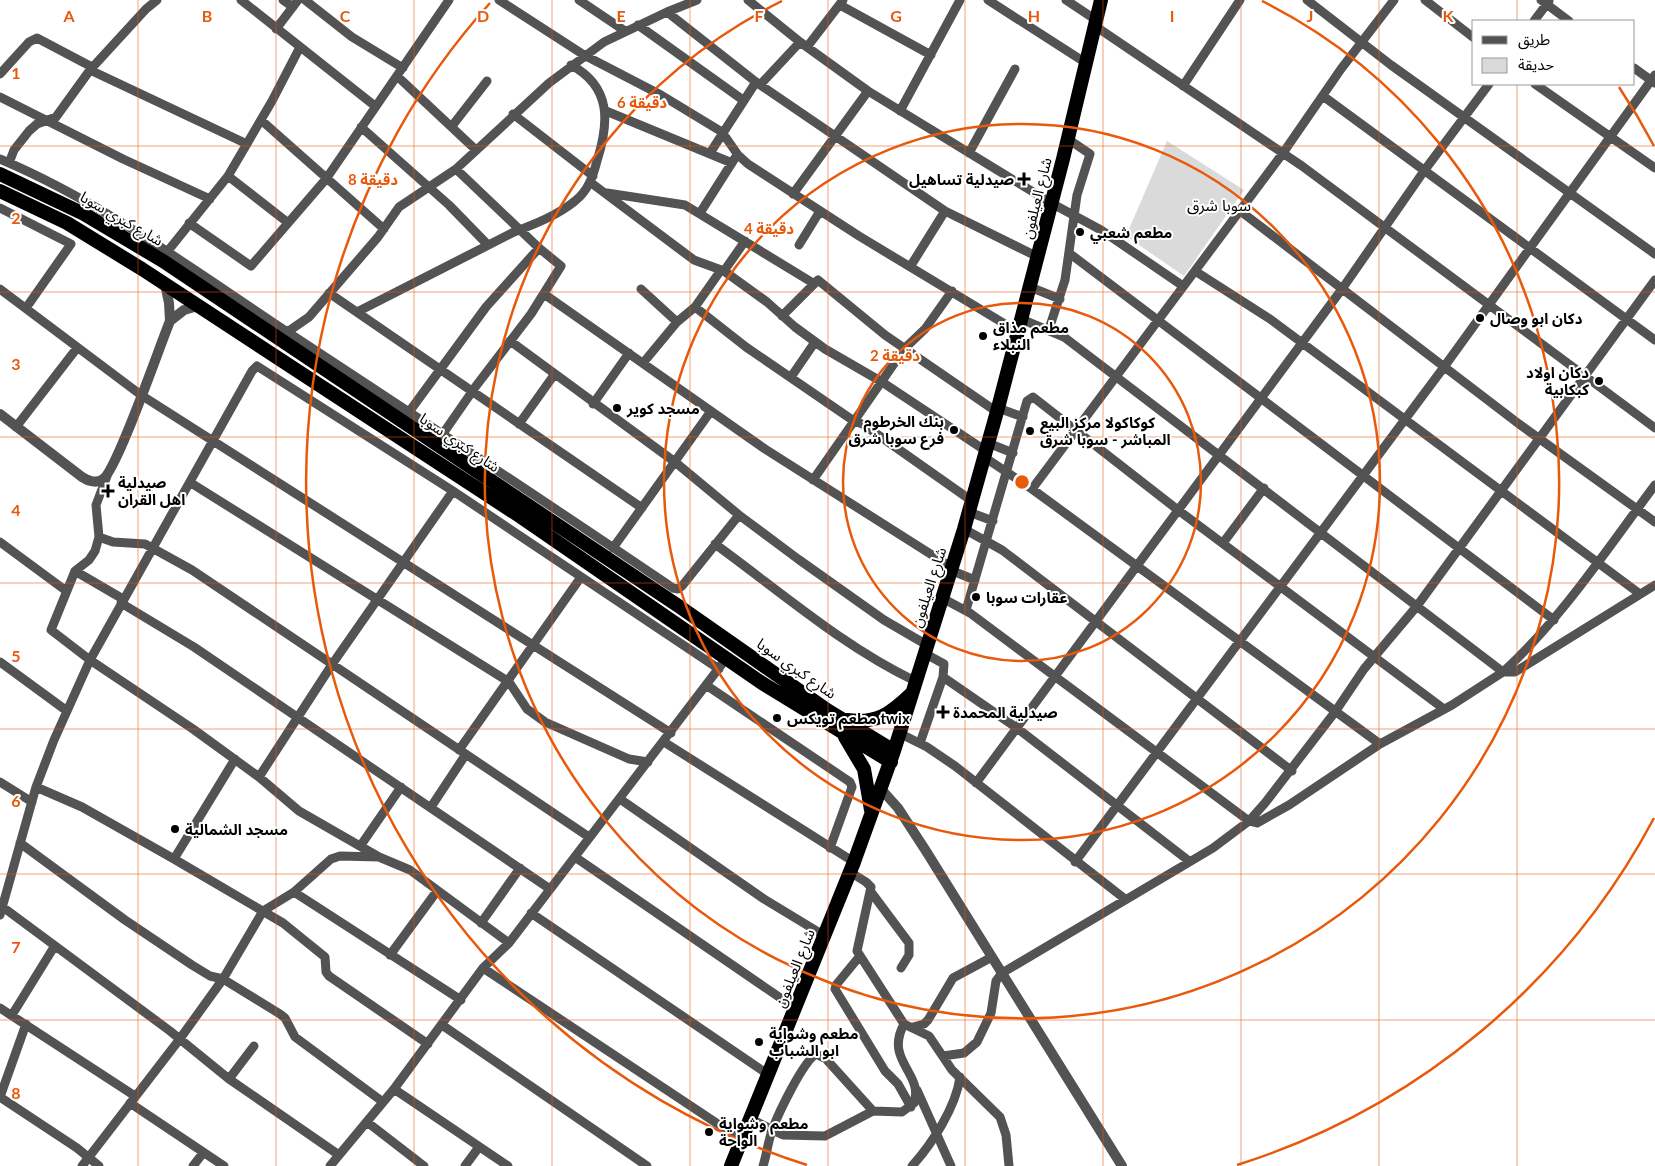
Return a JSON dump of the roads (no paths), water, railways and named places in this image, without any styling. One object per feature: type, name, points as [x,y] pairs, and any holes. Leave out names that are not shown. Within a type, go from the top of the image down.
[{"type":"highway","name":"شارع العيلفون","points":[[731,1166],[825,936],[852,867],[871,810],[893,757],[913,687],[964,529],[998,410],[1068,139],[1101,0]]},
{"type":"highway","name":"شارع كبري سوبا","points":[[5,164],[283,335],[844,720],[893,757]]},
{"type":"highway","name":"شارع كبري سوبا","points":[[0,191],[67,224],[165,284],[521,517],[672,620],[722,664],[843,735],[893,757]]},
{"type":"highway","points":[[672,620],[680,607]]},
{"type":"highway","points":[[844,720],[863,722],[874,720],[892,711],[913,687]]},
{"type":"highway","points":[[843,735],[864,769],[871,810]]},
{"type":"street","points":[[241,0],[375,106]]},
{"type":"street","points":[[276,29],[295,3],[282,0]]},
{"type":"street","points":[[305,0],[352,38],[403,68]]},
{"type":"street","points":[[189,223],[252,266],[287,222],[326,179],[450,0]]},
{"type":"street","points":[[499,0],[584,55],[660,95],[722,132],[738,155],[820,211],[910,267],[1020,326],[1049,329],[1064,337],[1503,672],[1515,672],[1655,585]]},
{"type":"street","points":[[578,0],[625,31]]},
{"type":"street","points":[[283,335],[309,317],[384,229],[399,207],[456,169],[513,114],[571,65],[584,55],[625,31],[696,0]]},
{"type":"street","points":[[748,0],[803,45],[868,91],[1051,203],[1101,230],[1183,286]]},
{"type":"street","points":[[988,0],[1086,63]]},
{"type":"street","points":[[1066,0],[1183,86],[1283,153],[1655,428]]},
{"type":"street","points":[[1183,86],[1240,0]]},
{"type":"street","points":[[1307,0],[1362,43],[1655,254]]},
{"type":"street","points":[[1032,488],[1077,431],[1394,0]]},
{"type":"street","points":[[1425,0],[1472,36]]},
{"type":"street","points":[[5,164],[33,127],[56,117],[91,69],[152,1]]},
{"type":"street","points":[[900,111],[958,1]]},
{"type":"street","points":[[1535,20],[1546,1],[1568,20]]},
{"type":"street","points":[[710,153],[743,100],[758,84],[803,45],[841,2],[931,55]]},
{"type":"street","points":[[667,12],[758,84],[945,211],[1038,257]]},
{"type":"street","points":[[638,25],[743,100]]},
{"type":"street","points":[[0,74],[29,42],[37,38],[91,69],[247,144]]},
{"type":"street","points":[[166,252],[228,176],[261,120],[300,47]]},
{"type":"street","points":[[357,312],[576,201],[591,179],[603,142],[606,111],[592,82],[571,65]]},
{"type":"street","points":[[969,153],[1015,69]]},
{"type":"street","points":[[1075,862],[1444,367],[1610,136],[1654,79],[1635,69]]},
{"type":"street","points":[[397,76],[476,150]]},
{"type":"street","points":[[452,126],[487,82]]},
{"type":"street","points":[[976,783],[1342,289],[1424,171],[1489,85]]},
{"type":"street","points":[[1536,85],[1655,168]]},
{"type":"street","points":[[794,194],[868,91]]},
{"type":"street","points":[[1322,96],[1530,246],[1655,340]]},
{"type":"street","points":[[0,97],[210,199]]},
{"type":"street","points":[[606,111],[732,163]]},
{"type":"street","points":[[513,114],[591,179],[605,193],[694,260],[722,270],[767,302],[815,342],[882,382],[986,450],[1007,472],[1032,488],[1380,744]]},
{"type":"street","points":[[261,120],[384,229]]},
{"type":"street","points":[[361,127],[449,204],[488,246]]},
{"type":"street","points":[[1049,329],[1060,298],[1069,253],[1077,195],[1090,153],[1068,139]]},
{"type":"street","points":[[0,155],[5,164],[72,193],[166,252],[283,335],[409,412],[673,588],[678,589],[739,515]]},
{"type":"street","points":[[700,213],[738,155]]},
{"type":"street","points":[[442,434],[544,294],[561,266],[539,248],[456,169]]},
{"type":"street","points":[[228,176],[287,222]]},
{"type":"street","points":[[605,193],[675,202],[700,213],[813,283]]},
{"type":"street","points":[[0,208],[71,244],[26,308]]},
{"type":"street","points":[[1239,210],[1444,367],[1655,522]]},
{"type":"street","points":[[798,245],[820,211]]},
{"type":"street","points":[[910,267],[945,211]]},
{"type":"street","points":[[643,363],[677,322],[695,307],[745,241]]},
{"type":"street","points":[[409,412],[486,307],[539,248]]},
{"type":"street","points":[[1069,253],[1260,399],[1364,474],[1458,549],[1554,620]]},
{"type":"street","points":[[1195,271],[1270,319],[1596,564],[1640,594]]},
{"type":"street","points":[[782,316],[813,283],[819,280],[885,335],[998,410],[1023,417]]},
{"type":"street","points":[[943,1056],[964,1053],[977,1042],[990,1014],[996,982],[1002,973],[1213,848],[1249,820],[1292,771],[1355,682],[1417,606],[1655,280]]},
{"type":"street","points":[[165,284],[170,321],[95,510],[99,537],[92,557],[75,570],[50,630],[90,660],[259,776],[300,811],[379,857],[410,870],[509,943]]},
{"type":"street","points":[[1030,287],[1060,298]]},
{"type":"street","points":[[0,289],[141,395],[670,733]]},
{"type":"street","points":[[641,289],[677,322]]},
{"type":"street","points":[[812,480],[905,348],[925,329],[952,291]]},
{"type":"street","points":[[329,293],[642,508]]},
{"type":"street","points":[[544,294],[812,480],[950,569],[975,580]]},
{"type":"street","points":[[170,321],[184,310],[198,306]]},
{"type":"street","points":[[695,307],[791,378],[855,421],[864,425],[970,506],[993,521]]},
{"type":"street","points":[[510,342],[592,404],[675,462],[739,515],[944,664],[943,677],[920,743]]},
{"type":"street","points":[[791,378],[815,342]]},
{"type":"street","points":[[16,427],[77,348]]},
{"type":"street","points":[[592,404],[629,353]]},
{"type":"street","points":[[330,1166],[394,1089],[483,968],[509,943],[722,664],[581,577],[453,491],[257,366],[252,371],[191,483],[152,548],[90,660],[36,787],[1,909],[170,1031],[229,1079],[339,1155]]},
{"type":"street","points":[[519,424],[554,375]]},
{"type":"street","points":[[966,610],[1028,399],[1033,398],[1178,510],[1444,709]]},
{"type":"street","points":[[613,548],[712,411]]},
{"type":"street","points":[[0,414],[85,479],[99,481],[107,476]]},
{"type":"street","points":[[986,450],[1013,453]]},
{"type":"street","points":[[191,483],[509,682],[528,709],[545,722],[630,759],[648,762]]},
{"type":"street","points":[[942,598],[966,610],[1252,823],[1261,822],[1380,744],[1444,709],[1503,672],[1530,647],[1554,620],[1655,485]]},
{"type":"street","points":[[1223,543],[1264,488]]},
{"type":"street","points":[[259,776],[333,663],[453,491]]},
{"type":"street","points":[[964,529],[986,541],[1096,622],[1292,771]]},
{"type":"street","points":[[99,537],[113,542],[145,544],[222,590],[589,837]]},
{"type":"street","points":[[0,542],[66,590]]},
{"type":"street","points":[[715,544],[772,589],[837,636],[913,687]]},
{"type":"street","points":[[75,570],[194,647],[550,889]]},
{"type":"street","points":[[431,807],[463,752],[533,645],[581,577]]},
{"type":"street","points":[[0,662],[67,711]]},
{"type":"street","points":[[943,677],[1017,728],[1189,861]]},
{"type":"street","points":[[706,685],[850,782],[852,787],[830,848]]},
{"type":"street","points":[[900,733],[920,743],[976,783],[1124,899]]},
{"type":"street","points":[[664,742],[830,848],[852,867],[869,884],[871,892],[909,944],[909,955],[901,968]]},
{"type":"street","points":[[174,859],[235,759]]},
{"type":"street","points":[[0,782],[32,802]]},
{"type":"street","points":[[36,787],[82,807],[296,931],[321,952],[324,957],[326,972],[329,976],[428,1044]]},
{"type":"street","points":[[361,845],[401,787]]},
{"type":"street","points":[[881,789],[898,808],[926,851],[1122,1166]]},
{"type":"street","points":[[620,798],[764,899],[825,936]]},
{"type":"street","points":[[20,843],[169,950],[210,976],[223,979],[280,1014],[285,1018],[296,1037],[383,1102]]},
{"type":"street","points":[[85,1162],[179,1040],[223,979],[263,911],[294,892],[331,859],[340,856],[379,857]]},
{"type":"street","points":[[574,857],[795,1008]]},
{"type":"street","points":[[481,923],[520,868]]},
{"type":"street","points":[[390,955],[438,891]]},
{"type":"street","points":[[294,892],[461,1000]]},
{"type":"street","points":[[871,892],[857,945],[859,957],[908,1026],[930,1036],[952,1070],[1000,1117],[1006,1135],[1009,1166]]},
{"type":"street","points":[[531,914],[769,1075]]},
{"type":"street","points":[[12,1015],[54,947]]},
{"type":"street","points":[[859,957],[836,985],[836,989],[885,1071],[898,1084],[911,1107]]},
{"type":"street","points":[[951,1166],[898,1049],[898,1036],[908,1026],[924,1024],[928,1020],[953,978],[992,957]]},
{"type":"street","points":[[483,968],[742,1140]]},
{"type":"street","points":[[0,1008],[26,1024],[132,1099],[203,1153],[224,1166]]},
{"type":"street","points":[[26,1024],[0,1097],[77,1148],[85,1162],[99,1166]]},
{"type":"street","points":[[442,1025],[647,1166]]},
{"type":"street","points":[[229,1079],[254,1046]]},
{"type":"street","points":[[763,1166],[772,1130],[807,1062],[816,1054],[826,1059],[873,1111]]},
{"type":"street","points":[[912,1166],[923,1154],[952,1104],[960,1077]]},
{"type":"street","points":[[394,1089],[508,1166]]},
{"type":"street","points":[[751,1119],[784,1135],[825,1136],[873,1111],[902,1112],[911,1107],[917,1090]]},
{"type":"street","points":[[367,1122],[424,1166]]},
{"type":"street","points":[[465,1166],[479,1147]]},
{"type":"street","points":[[192,1166],[203,1153]]},
{"type":"place","name":"صيدلية تساهيل","points":[[1024,179]]},
{"type":"place","name":"مطعم شعبي","points":[[1080,232]]},
{"type":"place","name":"دكان ابو وصال","points":[[1480,318]]},
{"type":"place","name":"مطعم مذاق النبلاء","points":[[983,336]]},
{"type":"place","name":"دكان اولاد كبكابية","points":[[1599,381]]},
{"type":"place","name":"مسجد كوير","points":[[617,408]]},
{"type":"place","name":"بنك الخرطوم فرع سوبا شرق","points":[[954,430]]},
{"type":"place","name":"كوكاكولا مركز البيع المباشر - سوبا شرق","points":[[1030,431]]},
{"type":"place","name":"صيدلية اهل القران","points":[[108,491]]},
{"type":"place","name":"عقارات سوبا","points":[[976,597]]},
{"type":"place","name":"صيدلية المحمدة","points":[[943,712]]},
{"type":"place","name":"مطعم تويكس twix","points":[[777,718]]},
{"type":"place","name":"مسجد الشمالية","points":[[175,829]]},
{"type":"place","name":"مطعم وشواية ابو الشباب","points":[[759,1042]]},
{"type":"place","name":"مطعم وشواية الواحة","points":[[709,1132]]},
{"type":"district","name":"سوبا شرق","points":[[1219,204]]}]
